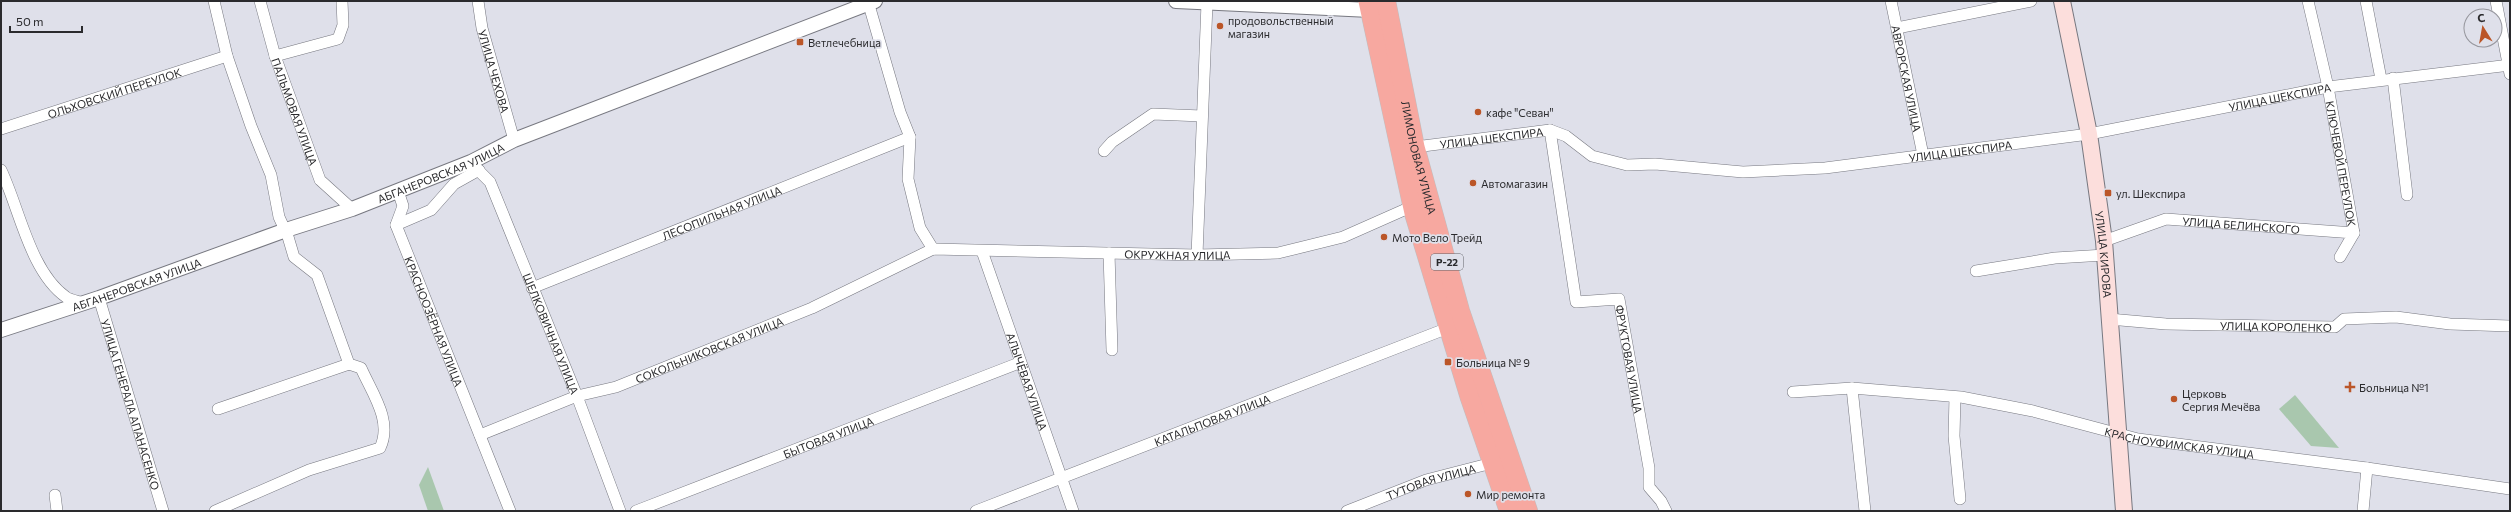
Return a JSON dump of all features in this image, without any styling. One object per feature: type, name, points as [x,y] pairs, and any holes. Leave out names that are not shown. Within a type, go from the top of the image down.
[{"type":"highway","name":"ЛИМОНОВАЯ УЛИЦА","points":[[1378,5],[1460,311],[1528,511]]},
{"type":"highway","name":"ЛИМОНОВАЯ УЛИЦА","points":[[1378,5],[1413,206],[1448,328],[1509,511]]},
{"type":"main road","name":"УЛИЦА КИРОВА","points":[[2062,1],[2089,134],[2104,248],[2124,511]]},
{"type":"street","points":[[214,1],[227,56],[250,126],[271,175],[279,217],[294,257],[317,275],[349,364]]},
{"type":"street","name":"ПАЛЬМОВАЯ УЛИЦА","points":[[260,1],[275,56],[320,180],[352,209]]},
{"type":"street","points":[[275,56],[338,39],[343,25],[342,1]]},
{"type":"street","name":"УЛИЦА ЧЕХОВА","points":[[478,1],[484,36],[514,140]]},
{"type":"street","points":[[1176,1],[1207,3],[1378,5]]},
{"type":"street","name":"АВРОРСКАЯ УЛИЦА","points":[[1891,1],[1923,155]]},
{"type":"street","points":[[1897,28],[2031,1]]},
{"type":"street","name":"КЛЮЧЕВОЙ ПЕРЕУЛОК","points":[[2308,1],[2328,87],[2354,233]]},
{"type":"street","points":[[2366,1],[2381,79]]},
{"type":"street","points":[[2496,1],[2509,68]]},
{"type":"street","points":[[872,3],[900,112],[910,137],[908,179],[920,228],[933,249]]},
{"type":"street","name":"АБГАНЕРОВСКАЯ УЛИЦА","points":[[1,330],[99,298],[285,230],[352,209],[398,191],[475,166],[514,140],[872,3]]},
{"type":"street","points":[[1197,255],[1207,3]]},
{"type":"street","name":"ОЛЬХОВСКИЙ ПЕРЕУЛОК","points":[[1,129],[227,56]]},
{"type":"street","name":"УЛИЦА ШЕКСПИРА","points":[[1415,147],[1550,130],[1566,136],[1592,156],[1627,165],[1654,164],[1743,172],[1825,168],[2089,134],[2328,87],[2381,79],[2509,68]]},
{"type":"street","points":[[2393,78],[2407,195]]},
{"type":"street","points":[[1104,151],[1112,142],[1153,114],[1202,116]]},
{"type":"street","name":"ФРУКТОВАЯ УЛИЦА","points":[[1550,130],[1576,302],[1619,299],[1649,468],[1649,487],[1661,501],[1666,511]]},
{"type":"street","name":"ЛЕСОПИЛЬНАЯ УЛИЦА","points":[[532,288],[910,137]]},
{"type":"street","points":[[396,225],[431,210],[454,184],[475,166]]},
{"type":"street","name":"ШЕЛКОВИЧНАЯ УЛИЦА","points":[[475,166],[490,182],[532,288],[578,396],[620,511]]},
{"type":"street","points":[[1,170],[12,192],[27,241],[51,282],[66,298],[83,303]]},
{"type":"street","points":[[396,225],[403,206],[398,191]]},
{"type":"street","name":"ОКРУЖНАЯ УЛИЦА","points":[[933,249],[1197,255],[1278,253],[1343,237],[1413,206]]},
{"type":"street","name":"УЛИЦА БЕЛИНСКОГО","points":[[1976,271],[2104,248],[2166,219],[2354,233]]},
{"type":"street","name":"КРАСНООЗЁРНАЯ УЛИЦА","points":[[396,225],[510,511]]},
{"type":"street","points":[[2340,257],[2354,233]]},
{"type":"street","name":"СОКОЛЬНИКОВСКАЯ УЛИЦА","points":[[480,435],[578,396],[616,387],[812,308],[933,249]]},
{"type":"street","name":"АЛЫЧЁВАЯ УЛИЦА","points":[[982,251],[1019,363],[1073,511]]},
{"type":"street","points":[[1109,253],[1112,350]]},
{"type":"street","name":"УЛИЦА ГЕНЕРАЛА АПАНАСЕНКО","points":[[99,298],[163,511]]},
{"type":"street","name":"УЛИЦА КОРОЛЕНКО","points":[[2109,319],[2166,324],[2335,327],[2344,318],[2396,317],[2450,324],[2510,326]]},
{"type":"street","name":"КАТАЛЬПОВАЯ УЛИЦА","points":[[976,511],[1448,328]]},
{"type":"street","name":"БЫТОВАЯ УЛИЦА","points":[[636,511],[1019,363]]},
{"type":"street","points":[[215,511],[309,470],[380,448],[384,440],[385,422],[361,368],[349,364],[218,409]]},
{"type":"street","points":[[1852,388],[1865,511]]},
{"type":"street","name":"КРАСНОУФИМСКАЯ УЛИЦА","points":[[1793,392],[1852,388],[1954,397],[2033,411],[2138,439],[2367,468],[2510,489]]},
{"type":"street","points":[[1954,397],[1954,436],[1960,499]]},
{"type":"street","name":"ТУТОВАЯ УЛИЦА","points":[[1347,511],[1426,480],[1492,463]]},
{"type":"street","points":[[2363,511],[2367,468]]},
{"type":"street","points":[[55,495],[57,511]]},
{"type":"green space","points":[[2295,395],[2339,448],[2311,446],[2279,409]]},
{"type":"green space","points":[[428,467],[444,511],[428,511],[419,485]]},
{"type":"place","name":"продовольственный магазин","points":[[1220,26]]},
{"type":"place","name":"Ветлечебница","points":[[800,42]]},
{"type":"place","name":"кафе \"Севан\"","points":[[1478,112]]},
{"type":"place","name":"Автомагазин","points":[[1473,183]]},
{"type":"place","name":"ул. Шекспира","points":[[2108,193]]},
{"type":"place","name":"Мото Вело Трейд","points":[[1384,237]]},
{"type":"place","name":"Больница № 9","points":[[1448,362]]},
{"type":"place","name":"Больница №1","points":[[2350,387]]},
{"type":"place","name":"Церковь Сергия Мечёва","points":[[2174,399]]},
{"type":"place","name":"Мир ремонта","points":[[1468,494]]}]
